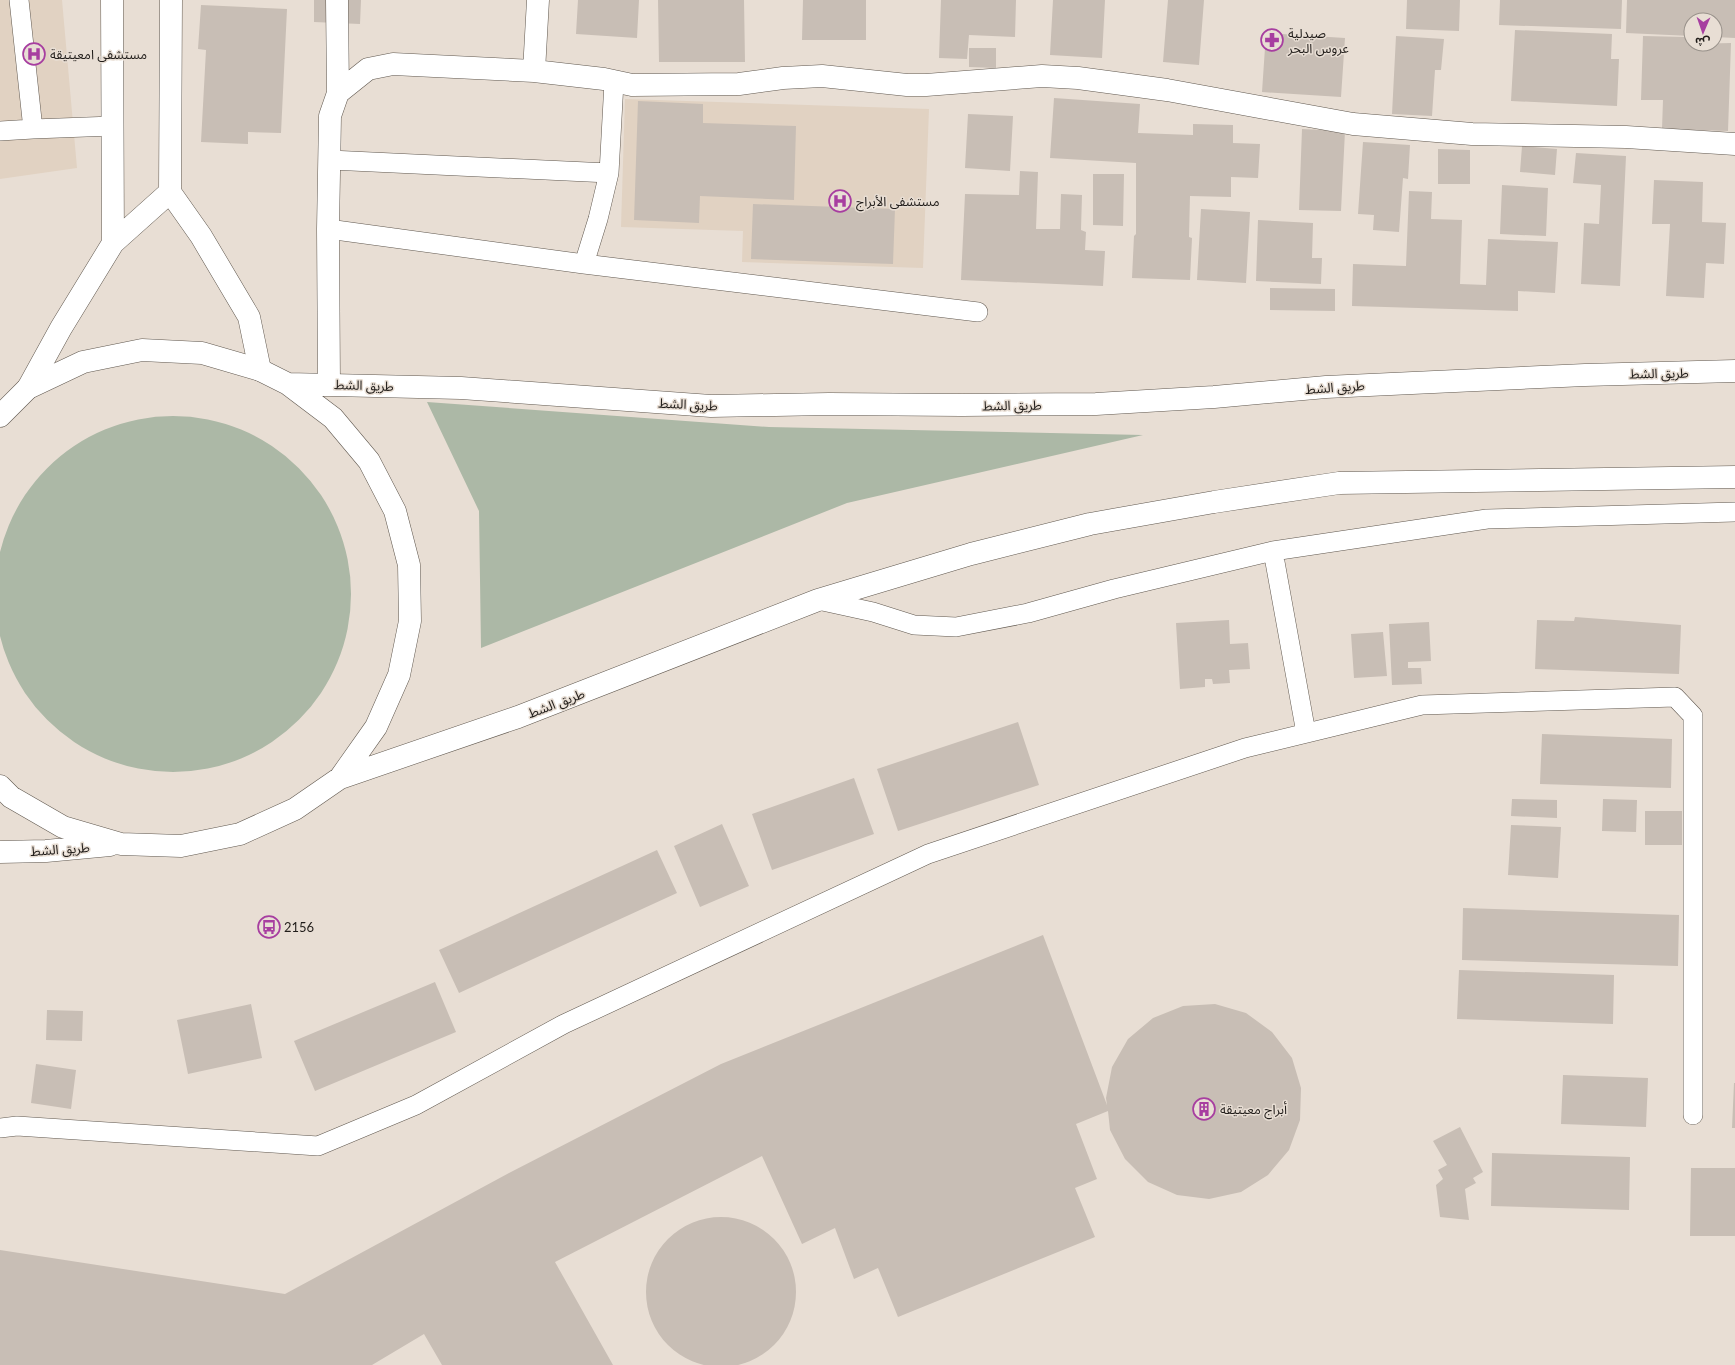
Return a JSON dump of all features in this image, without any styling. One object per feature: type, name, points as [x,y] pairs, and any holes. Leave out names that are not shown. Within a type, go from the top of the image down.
[{"type":"main road","points":[[112,0],[113,242]]},
{"type":"main road","points":[[171,0],[170,192],[201,236],[248,317],[260,370]]},
{"type":"main road","points":[[330,384],[328,229],[330,116],[338,93],[337,0]]},
{"type":"main road","points":[[534,71],[538,0]]},
{"type":"main road","points":[[338,93],[368,69],[393,64],[534,71],[604,79],[632,85],[739,84],[822,76],[899,84],[926,85],[1042,76],[1078,78],[1167,90],[1353,124],[1472,134],[1626,136],[1735,144]]},
{"type":"main road","points":[[0,416],[28,388],[61,328],[113,242],[170,192]]},
{"type":"main road","points":[[0,786],[11,797],[63,827],[121,844],[181,846],[240,834],[295,809],[340,778],[376,726],[399,675],[410,621],[409,565],[395,510],[369,461],[333,418],[288,384],[260,370],[202,353],[142,350],[83,362],[28,388]]},
{"type":"main road","name":"طريق الشط","points":[[288,384],[461,388],[712,406],[829,404],[1096,404],[1214,397],[1326,386],[1585,374],[1735,371]]},
{"type":"main road","name":"طريق الشط","points":[[340,778],[518,718],[818,600],[971,554],[1090,524],[1214,502],[1339,483],[1735,477]]},
{"type":"main road","name":"طريق الشط","points":[[0,852],[46,851],[121,844]]},
{"type":"lane","points":[[19,0],[33,129]]},
{"type":"lane","points":[[584,264],[598,219],[609,173],[614,82]]},
{"type":"lane","points":[[0,131],[113,126]]},
{"type":"lane","points":[[330,160],[609,173]]},
{"type":"lane","points":[[328,229],[584,264],[978,312]]},
{"type":"lane","points":[[818,600],[873,612],[914,625],[956,627],[1028,613],[1114,589],[1273,551],[1487,519],[1735,512]]},
{"type":"lane","points":[[1273,551],[1306,733]]},
{"type":"lane","points":[[0,1128],[17,1126],[318,1146],[416,1105],[564,1024],[928,854],[1245,748],[1422,705],[1675,697],[1693,716],[1693,1115]]},
{"type":"shaded area","name":"مستشفى امعيتيقة","points":[[0,0],[62,0],[77,168],[0,179]]},
{"type":"shaded area","points":[[625,99],[929,109],[923,268],[742,262],[743,231],[621,227]]},
{"type":"green space","points":[[427,402],[769,427],[1143,435],[847,503],[481,648],[479,511]]},
{"type":"green space","points":[[173,416],[208,419],[241,429],[272,446],[299,468],[321,495],[338,526],[348,559],[351,594],[348,629],[338,662],[321,693],[299,720],[272,742],[241,759],[208,769],[173,772],[138,769],[105,759],[74,742],[47,720],[25,693],[8,662],[-2,629],[-5,594],[-2,559],[8,526],[25,495],[47,468],[74,446],[105,429],[138,419]]},
{"type":"building","points":[[314,0],[361,0],[360,24],[314,22]]},
{"type":"building","points":[[578,0],[639,0],[637,38],[576,34]]},
{"type":"building","points":[[658,0],[744,0],[745,62],[659,62]]},
{"type":"building","points":[[803,0],[866,0],[866,40],[802,40]]},
{"type":"building","points":[[941,0],[1016,0],[1015,37],[969,35],[967,59],[939,58]]},
{"type":"building","points":[[1053,0],[1105,0],[1102,58],[1050,55]]},
{"type":"building","points":[[1168,0],[1204,0],[1199,65],[1163,62]]},
{"type":"building","points":[[1407,0],[1460,0],[1459,31],[1406,29]]},
{"type":"building","points":[[1500,0],[1622,0],[1621,29],[1499,25]]},
{"type":"building","points":[[1627,0],[1735,0],[1735,38],[1723,37],[1723,12],[1683,12],[1683,36],[1626,33]]},
{"type":"building","points":[[201,5],[287,9],[281,133],[248,132],[248,144],[201,142],[206,50],[198,49]]},
{"type":"building","points":[[1515,30],[1612,34],[1611,59],[1619,59],[1617,106],[1511,101]]},
{"type":"building","points":[[1266,33],[1345,38],[1341,97],[1262,92]]},
{"type":"building","points":[[1396,36],[1444,39],[1441,70],[1435,70],[1432,116],[1392,114]]},
{"type":"building","points":[[1643,36],[1683,37],[1683,52],[1723,52],[1723,43],[1731,43],[1728,131],[1662,129],[1663,100],[1641,100]]},
{"type":"building","points":[[969,48],[996,48],[996,68],[969,67]]},
{"type":"building","points":[[1054,98],[1140,104],[1138,133],[1193,135],[1193,124],[1233,125],[1233,143],[1260,144],[1258,178],[1231,177],[1231,197],[1190,196],[1189,237],[1192,238],[1190,280],[1132,278],[1134,236],[1136,234],[1136,163],[1050,158]]},
{"type":"building","points":[[638,101],[703,104],[703,123],[796,126],[794,200],[700,196],[699,223],[634,220]]},
{"type":"building","points":[[968,114],[1013,116],[1010,171],[965,168]]},
{"type":"building","points":[[1302,129],[1345,131],[1341,211],[1299,210]]},
{"type":"building","points":[[1363,142],[1410,145],[1408,179],[1403,178],[1399,232],[1373,230],[1374,215],[1358,214]]},
{"type":"building","points":[[1522,146],[1557,149],[1555,175],[1520,172]]},
{"type":"building","points":[[1438,149],[1470,150],[1470,184],[1438,184]]},
{"type":"building","points":[[1576,153],[1626,156],[1620,286],[1581,284],[1584,223],[1599,224],[1601,185],[1573,183]]},
{"type":"building","points":[[1020,171],[1038,172],[1036,229],[1060,229],[1061,194],[1082,195],[1081,230],[1086,232],[1085,250],[1105,251],[1103,286],[961,280],[965,194],[1019,195]]},
{"type":"building","points":[[1093,174],[1124,174],[1123,226],[1093,225]]},
{"type":"building","points":[[1654,180],[1703,182],[1702,222],[1726,223],[1724,264],[1706,263],[1704,298],[1666,296],[1670,224],[1652,224]]},
{"type":"building","points":[[1502,185],[1548,188],[1546,236],[1500,234]]},
{"type":"building","points":[[1409,191],[1432,192],[1431,219],[1462,220],[1460,284],[1486,285],[1488,239],[1558,242],[1555,293],[1518,291],[1518,311],[1352,306],[1353,264],[1406,266]]},
{"type":"building","points":[[753,204],[895,209],[893,264],[751,259]]},
{"type":"building","points":[[1201,209],[1250,212],[1246,283],[1197,280]]},
{"type":"building","points":[[1258,220],[1313,223],[1312,258],[1322,258],[1321,284],[1256,281]]},
{"type":"building","points":[[1270,288],[1335,289],[1335,311],[1270,310]]},
{"type":"building","points":[[1575,617],[1681,625],[1679,674],[1535,669],[1537,620],[1574,621]]},
{"type":"building","points":[[1229,620],[1230,644],[1248,643],[1250,669],[1229,670],[1230,683],[1213,684],[1212,679],[1205,679],[1205,687],[1180,689],[1176,623]]},
{"type":"building","points":[[1429,622],[1431,661],[1408,662],[1408,668],[1421,668],[1422,684],[1392,685],[1389,624]]},
{"type":"building","points":[[1383,632],[1387,676],[1354,678],[1351,634]]},
{"type":"building","points":[[1018,722],[1039,785],[898,831],[877,769]]},
{"type":"building","points":[[1542,734],[1672,739],[1671,788],[1540,784]]},
{"type":"building","points":[[854,778],[874,834],[772,870],[752,814]]},
{"type":"building","points":[[1512,799],[1557,800],[1557,818],[1511,816]]},
{"type":"building","points":[[1603,799],[1637,800],[1636,832],[1602,831]]},
{"type":"building","points":[[1645,811],[1682,811],[1682,845],[1645,845]]},
{"type":"building","points":[[722,824],[749,886],[700,907],[674,846]]},
{"type":"building","points":[[1511,825],[1561,827],[1558,878],[1508,875]]},
{"type":"building","points":[[657,850],[677,893],[459,993],[439,950]]},
{"type":"building","points":[[1463,908],[1679,915],[1678,966],[1462,960]]},
{"type":"building","points":[[1043,935],[1107,1105],[1106,1098],[1112,1067],[1128,1039],[1153,1018],[1183,1006],[1215,1004],[1246,1013],[1272,1032],[1292,1058],[1301,1088],[1300,1120],[1289,1150],[1268,1175],[1241,1192],[1209,1199],[1177,1195],[1148,1182],[1125,1159],[1110,1130],[1108,1111],[1076,1124],[1097,1179],[1075,1188],[1095,1237],[898,1317],[878,1268],[854,1279],[835,1228],[802,1244],[762,1156],[555,1262],[613,1365],[442,1365],[424,1334],[372,1365],[0,1365],[0,1250],[285,1294],[509,1173],[721,1064]]},
{"type":"building","points":[[1459,970],[1614,975],[1613,1024],[1457,1019]]},
{"type":"building","points":[[435,982],[456,1032],[315,1091],[294,1041]]},
{"type":"building","points":[[251,1004],[262,1058],[188,1074],[177,1020]]},
{"type":"building","points":[[47,1010],[83,1011],[82,1041],[46,1040]]},
{"type":"building","points":[[36,1064],[76,1070],[71,1109],[31,1103]]},
{"type":"building","points":[[1563,1075],[1648,1078],[1646,1127],[1561,1124]]},
{"type":"building","points":[[1734,1083],[1735,1128],[1732,1128]]},
{"type":"building","points":[[1460,1127],[1483,1172],[1473,1178],[1476,1183],[1465,1189],[1469,1220],[1440,1217],[1436,1185],[1443,1179],[1438,1170],[1447,1165],[1433,1141]]},
{"type":"building","points":[[1492,1153],[1630,1157],[1629,1210],[1491,1206]]},
{"type":"building","points":[[1691,1168],[1735,1168],[1735,1236],[1690,1236]]},
{"type":"building","points":[[721,1217],[750,1223],[774,1239],[790,1263],[796,1292],[790,1321],[774,1345],[750,1361],[721,1367],[692,1361],[668,1345],[652,1321],[646,1292],[652,1263],[668,1239],[692,1223]]},
{"type":"place","name":"صيدلية عروس البحر","points":[[1272,40]]},
{"type":"place","name":"مستشفى امعيتيقة","points":[[34,54]]},
{"type":"place","name":"مستشفى الأبراج","points":[[840,201]]},
{"type":"place","name":"2156","points":[[269,927]]},
{"type":"place","name":"أبراج معيتيقة","points":[[1204,1109]]}]
